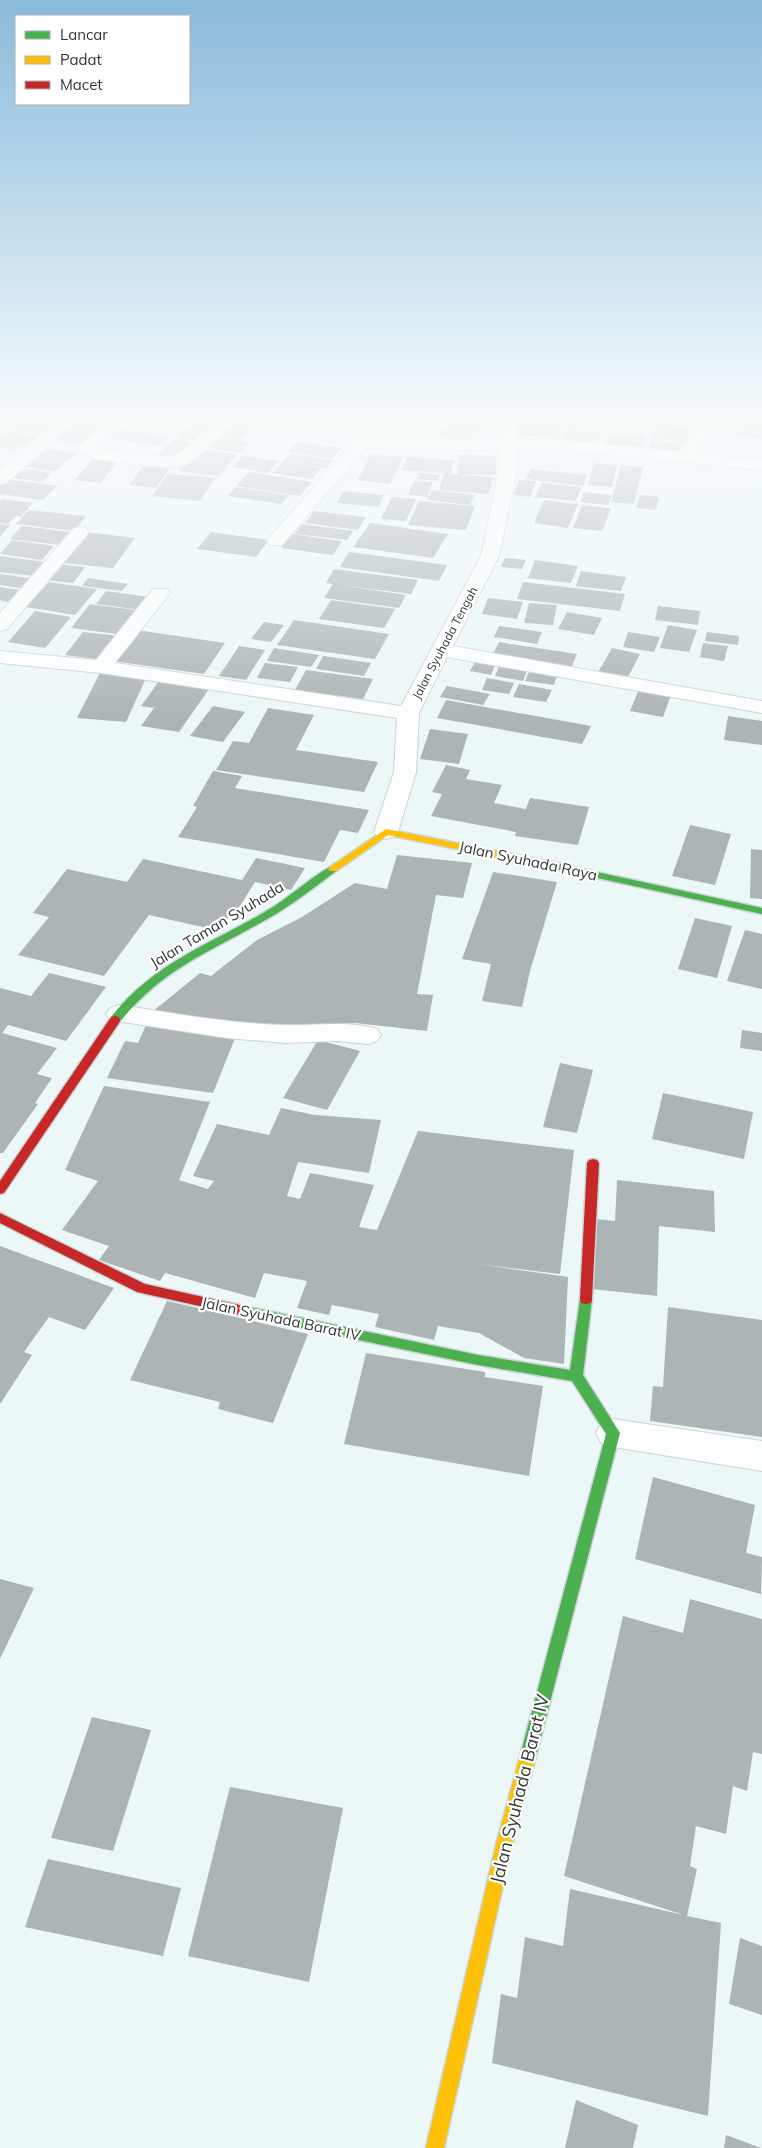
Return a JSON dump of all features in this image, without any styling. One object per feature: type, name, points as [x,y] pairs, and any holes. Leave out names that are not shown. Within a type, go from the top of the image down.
[{"type":"street","points":[[276,541],[295,519]]},
{"type":"street","name":"Jalan Syuhada Tengah","points":[[408,713],[490,556],[498,519]]},
{"type":"street","points":[[0,625],[80,532]]},
{"type":"street","points":[[101,666],[160,593]]},
{"type":"street","points":[[441,650],[762,707]]},
{"type":"street","points":[[0,657],[101,666],[408,713],[405,772],[386,832]]},
{"type":"street","name":"Jalan Syuhada Raya","points":[[386,832],[467,847],[762,911]]},
{"type":"street","name":"Jalan Taman Syuhada","points":[[0,1190],[120,1014],[147,984],[191,956],[272,912],[386,832]]},
{"type":"street","points":[[120,1014],[227,1029],[286,1034],[337,1032],[368,1035]]},
{"type":"street","points":[[593,1163],[586,1305],[576,1376],[613,1433],[762,1456]]},
{"type":"street","name":"Jalan Syuhada Barat IV","points":[[0,1218],[142,1288],[316,1327],[468,1358],[576,1376]]},
{"type":"street","name":"Jalan Syuhada Barat IV","points":[[435,2148],[504,1845],[613,1433]]},
{"type":"building","points":[[0,519],[13,519],[8,524],[0,523]]},
{"type":"building","points":[[20,519],[83,519],[74,531],[16,524]]},
{"type":"building","points":[[308,519],[365,519],[358,530],[305,523]]},
{"type":"building","points":[[384,519],[407,519],[406,521]]},
{"type":"building","points":[[411,519],[470,519],[466,530],[408,525]]},
{"type":"building","points":[[536,519],[572,519],[568,528],[534,523]]},
{"type":"building","points":[[576,519],[607,519],[602,531],[573,528]]},
{"type":"building","points":[[370,523],[448,534],[433,558],[353,547]]},
{"type":"building","points":[[0,524],[10,525],[0,537]]},
{"type":"building","points":[[302,524],[353,531],[347,540],[295,534]]},
{"type":"building","points":[[22,526],[71,532],[60,545],[10,539]]},
{"type":"building","points":[[86,532],[135,538],[113,568],[63,563]]},
{"type":"building","points":[[211,532],[269,540],[256,557],[197,549]]},
{"type":"building","points":[[291,534],[342,541],[333,555],[281,548]]},
{"type":"building","points":[[12,540],[54,546],[42,560],[0,554]]},
{"type":"building","points":[[349,552],[447,565],[439,581],[340,567]]},
{"type":"building","points":[[0,556],[46,562],[34,576],[0,572]]},
{"type":"building","points":[[505,558],[526,560],[522,569],[501,567]]},
{"type":"building","points":[[535,560],[578,566],[571,583],[528,578]]},
{"type":"building","points":[[58,564],[85,567],[73,583],[46,580]]},
{"type":"building","points":[[334,569],[418,580],[411,594],[340,585],[406,595],[399,608],[324,598],[333,584],[326,583]]},
{"type":"building","points":[[581,571],[626,577],[621,591],[576,586]]},
{"type":"building","points":[[0,574],[30,578],[21,588],[0,585]]},
{"type":"building","points":[[88,578],[128,584],[122,591],[82,586]]},
{"type":"building","points":[[49,582],[97,589],[75,615],[26,607]]},
{"type":"building","points":[[523,582],[625,594],[620,611],[517,599]]},
{"type":"building","points":[[0,587],[19,590],[8,602],[0,600]]},
{"type":"building","points":[[106,591],[150,597],[141,610],[96,604]]},
{"type":"building","points":[[488,598],[523,602],[517,619],[482,614]]},
{"type":"building","points":[[331,600],[395,609],[384,628],[319,619]]},
{"type":"building","points":[[529,603],[557,605],[553,625],[524,623]]},
{"type":"building","points":[[90,604],[136,610],[117,634],[71,628]]},
{"type":"building","points":[[658,606],[700,611],[698,625],[655,620]]},
{"type":"building","points":[[35,611],[71,617],[45,648],[8,642]]},
{"type":"building","points":[[567,612],[602,618],[594,635],[558,629]]},
{"type":"building","points":[[294,620],[389,634],[375,659],[277,645]]},
{"type":"building","points":[[264,622],[284,625],[271,642],[251,639]]},
{"type":"building","points":[[668,625],[697,630],[689,652],[660,648]]},
{"type":"building","points":[[499,626],[542,632],[537,644],[494,637]]},
{"type":"building","points":[[137,630],[225,643],[204,674],[113,661]]},
{"type":"building","points":[[83,632],[120,636],[103,660],[65,655]]},
{"type":"building","points":[[628,632],[660,637],[654,652],[623,647]]},
{"type":"building","points":[[707,632],[739,636],[738,645],[705,641]]},
{"type":"building","points":[[499,642],[577,654],[571,668],[492,656]]},
{"type":"building","points":[[703,643],[728,646],[724,661],[700,657]]},
{"type":"building","points":[[239,646],[265,650],[246,680],[219,676]]},
{"type":"building","points":[[274,648],[319,655],[311,667],[267,661]]},
{"type":"building","points":[[612,648],[640,654],[627,679],[597,674]]},
{"type":"building","points":[[323,656],[371,663],[364,676],[316,669]]},
{"type":"building","points":[[476,660],[496,663],[491,675],[470,671]]},
{"type":"building","points":[[265,663],[298,667],[290,682],[257,678]]},
{"type":"building","points":[[500,664],[528,668],[523,681],[495,676]]},
{"type":"building","points":[[530,669],[558,673],[554,685],[525,681]]},
{"type":"building","points":[[306,670],[373,679],[363,699],[295,690]]},
{"type":"building","points":[[100,673],[147,676],[126,722],[77,718]]},
{"type":"building","points":[[487,678],[514,683],[509,694],[482,690]]},
{"type":"building","points":[[159,681],[209,689],[179,732],[141,726],[154,708],[141,706]]},
{"type":"building","points":[[519,684],[552,690],[546,702],[513,697]]},
{"type":"building","points":[[447,686],[490,694],[483,705],[440,697]]},
{"type":"building","points":[[640,687],[672,692],[663,717],[630,711]]},
{"type":"building","points":[[446,700],[591,726],[582,744],[437,718]]},
{"type":"building","points":[[213,706],[245,712],[223,742],[190,736]]},
{"type":"building","points":[[268,708],[314,715],[296,750],[378,762],[364,792],[216,770],[233,741],[249,743]]},
{"type":"building","points":[[728,716],[762,721],[762,745],[724,740]]},
{"type":"building","points":[[430,729],[468,734],[459,764],[420,759]]},
{"type":"building","points":[[446,765],[470,770],[466,779],[502,785],[494,803],[526,809],[530,798],[589,807],[578,845],[515,836],[516,832],[431,816],[442,794],[432,792]]},
{"type":"building","points":[[213,771],[242,776],[235,788],[369,810],[358,833],[340,830],[324,862],[178,837],[197,807],[193,806]]},
{"type":"building","points":[[690,825],[731,834],[715,885],[672,876]]},
{"type":"building","points":[[751,849],[762,850],[762,899],[750,898]]},
{"type":"building","points":[[397,855],[472,863],[463,898],[436,895],[417,994],[433,995],[427,1031],[355,1023],[281,1028],[152,1012],[200,973],[211,976],[257,940],[302,917],[355,883],[387,889]]},
{"type":"building","points":[[256,858],[305,868],[291,890],[255,882],[240,906],[216,930],[149,915],[104,976],[18,955],[49,917],[33,913],[67,869],[127,882],[143,859],[242,880]]},
{"type":"building","points":[[493,872],[557,882],[530,971],[522,1007],[482,1001],[491,964],[462,959]]},
{"type":"building","points":[[695,918],[732,926],[717,978],[678,969]]},
{"type":"building","points":[[745,930],[762,934],[762,989],[727,981]]},
{"type":"building","points":[[49,973],[106,987],[66,1041],[8,1025],[2,1033],[57,1048],[37,1074],[52,1078],[35,1103],[38,1104],[3,1153],[0,1153],[0,988],[31,996]]},
{"type":"building","points":[[146,1025],[235,1038],[213,1093],[107,1078],[125,1041],[138,1043]]},
{"type":"building","points":[[742,1030],[762,1033],[762,1051],[740,1048]]},
{"type":"building","points":[[318,1040],[360,1051],[327,1110],[283,1098]]},
{"type":"building","points":[[560,1063],[593,1070],[577,1133],[543,1127]]},
{"type":"building","points":[[104,1086],[210,1102],[179,1180],[208,1189],[214,1181],[193,1176],[217,1124],[269,1135],[281,1108],[315,1115],[381,1120],[369,1173],[298,1162],[287,1196],[300,1199],[310,1173],[374,1185],[359,1227],[377,1230],[418,1131],[574,1150],[560,1274],[477,1264],[568,1277],[564,1364],[524,1358],[479,1333],[438,1326],[434,1340],[375,1327],[379,1314],[332,1305],[329,1315],[297,1308],[307,1281],[264,1273],[255,1298],[165,1273],[160,1281],[99,1260],[109,1246],[62,1230],[98,1181],[65,1170]]},
{"type":"building","points":[[663,1093],[753,1112],[744,1159],[652,1139]]},
{"type":"building","points":[[617,1180],[714,1191],[715,1232],[659,1226],[657,1296],[592,1289],[596,1219],[615,1221]]},
{"type":"building","points":[[0,1246],[114,1288],[85,1330],[49,1317],[24,1352],[32,1355],[0,1404]]},
{"type":"building","points":[[167,1301],[308,1334],[273,1423],[218,1409],[220,1402],[130,1380]]},
{"type":"building","points":[[668,1307],[762,1320],[762,1437],[650,1421],[653,1386],[663,1387]]},
{"type":"building","points":[[366,1353],[485,1372],[485,1377],[543,1386],[529,1476],[344,1444]]},
{"type":"building","points":[[653,1477],[755,1505],[746,1553],[762,1557],[761,1594],[635,1559]]},
{"type":"building","points":[[0,1579],[34,1588],[0,1659]]},
{"type":"building","points":[[690,1599],[762,1619],[762,1754],[753,1752],[747,1791],[733,1786],[726,1834],[696,1826],[690,1866],[697,1869],[687,1916],[721,1923],[708,2116],[492,2063],[501,1994],[517,1998],[525,1937],[563,1946],[570,1889],[684,1915],[564,1876],[623,1616],[683,1633]]},
{"type":"building","points":[[92,1717],[151,1730],[113,1851],[51,1838]]},
{"type":"building","points":[[230,1787],[343,1808],[309,1982],[188,1956]]},
{"type":"building","points":[[48,1859],[181,1888],[163,1956],[25,1927]]},
{"type":"building","points":[[740,1938],[762,1946],[762,2015],[729,2004]]},
{"type":"building","points":[[576,2100],[638,2125],[633,2148],[565,2148]]},
{"type":"building","points":[[726,2135],[761,2148],[724,2148]]},
{"type":"traffic: fast","points":[[546,864],[762,911]]},
{"type":"traffic: fast","points":[[115,1020],[130,1001],[166,971],[186,958],[270,913],[333,869]]},
{"type":"traffic: fast","points":[[528,1756],[613,1433],[576,1376],[586,1299]]},
{"type":"traffic: fast","points":[[244,1311],[478,1360],[576,1376]]},
{"type":"traffic: slow","points":[[333,869],[386,832],[546,864]]},
{"type":"traffic: slow","points":[[435,2148],[504,1845],[528,1756]]},
{"type":"traffic: jam","points":[[0,1190],[115,1020]]},
{"type":"traffic: jam","points":[[586,1299],[593,1163]]},
{"type":"traffic: jam","points":[[0,1218],[142,1288],[244,1311]]}]
